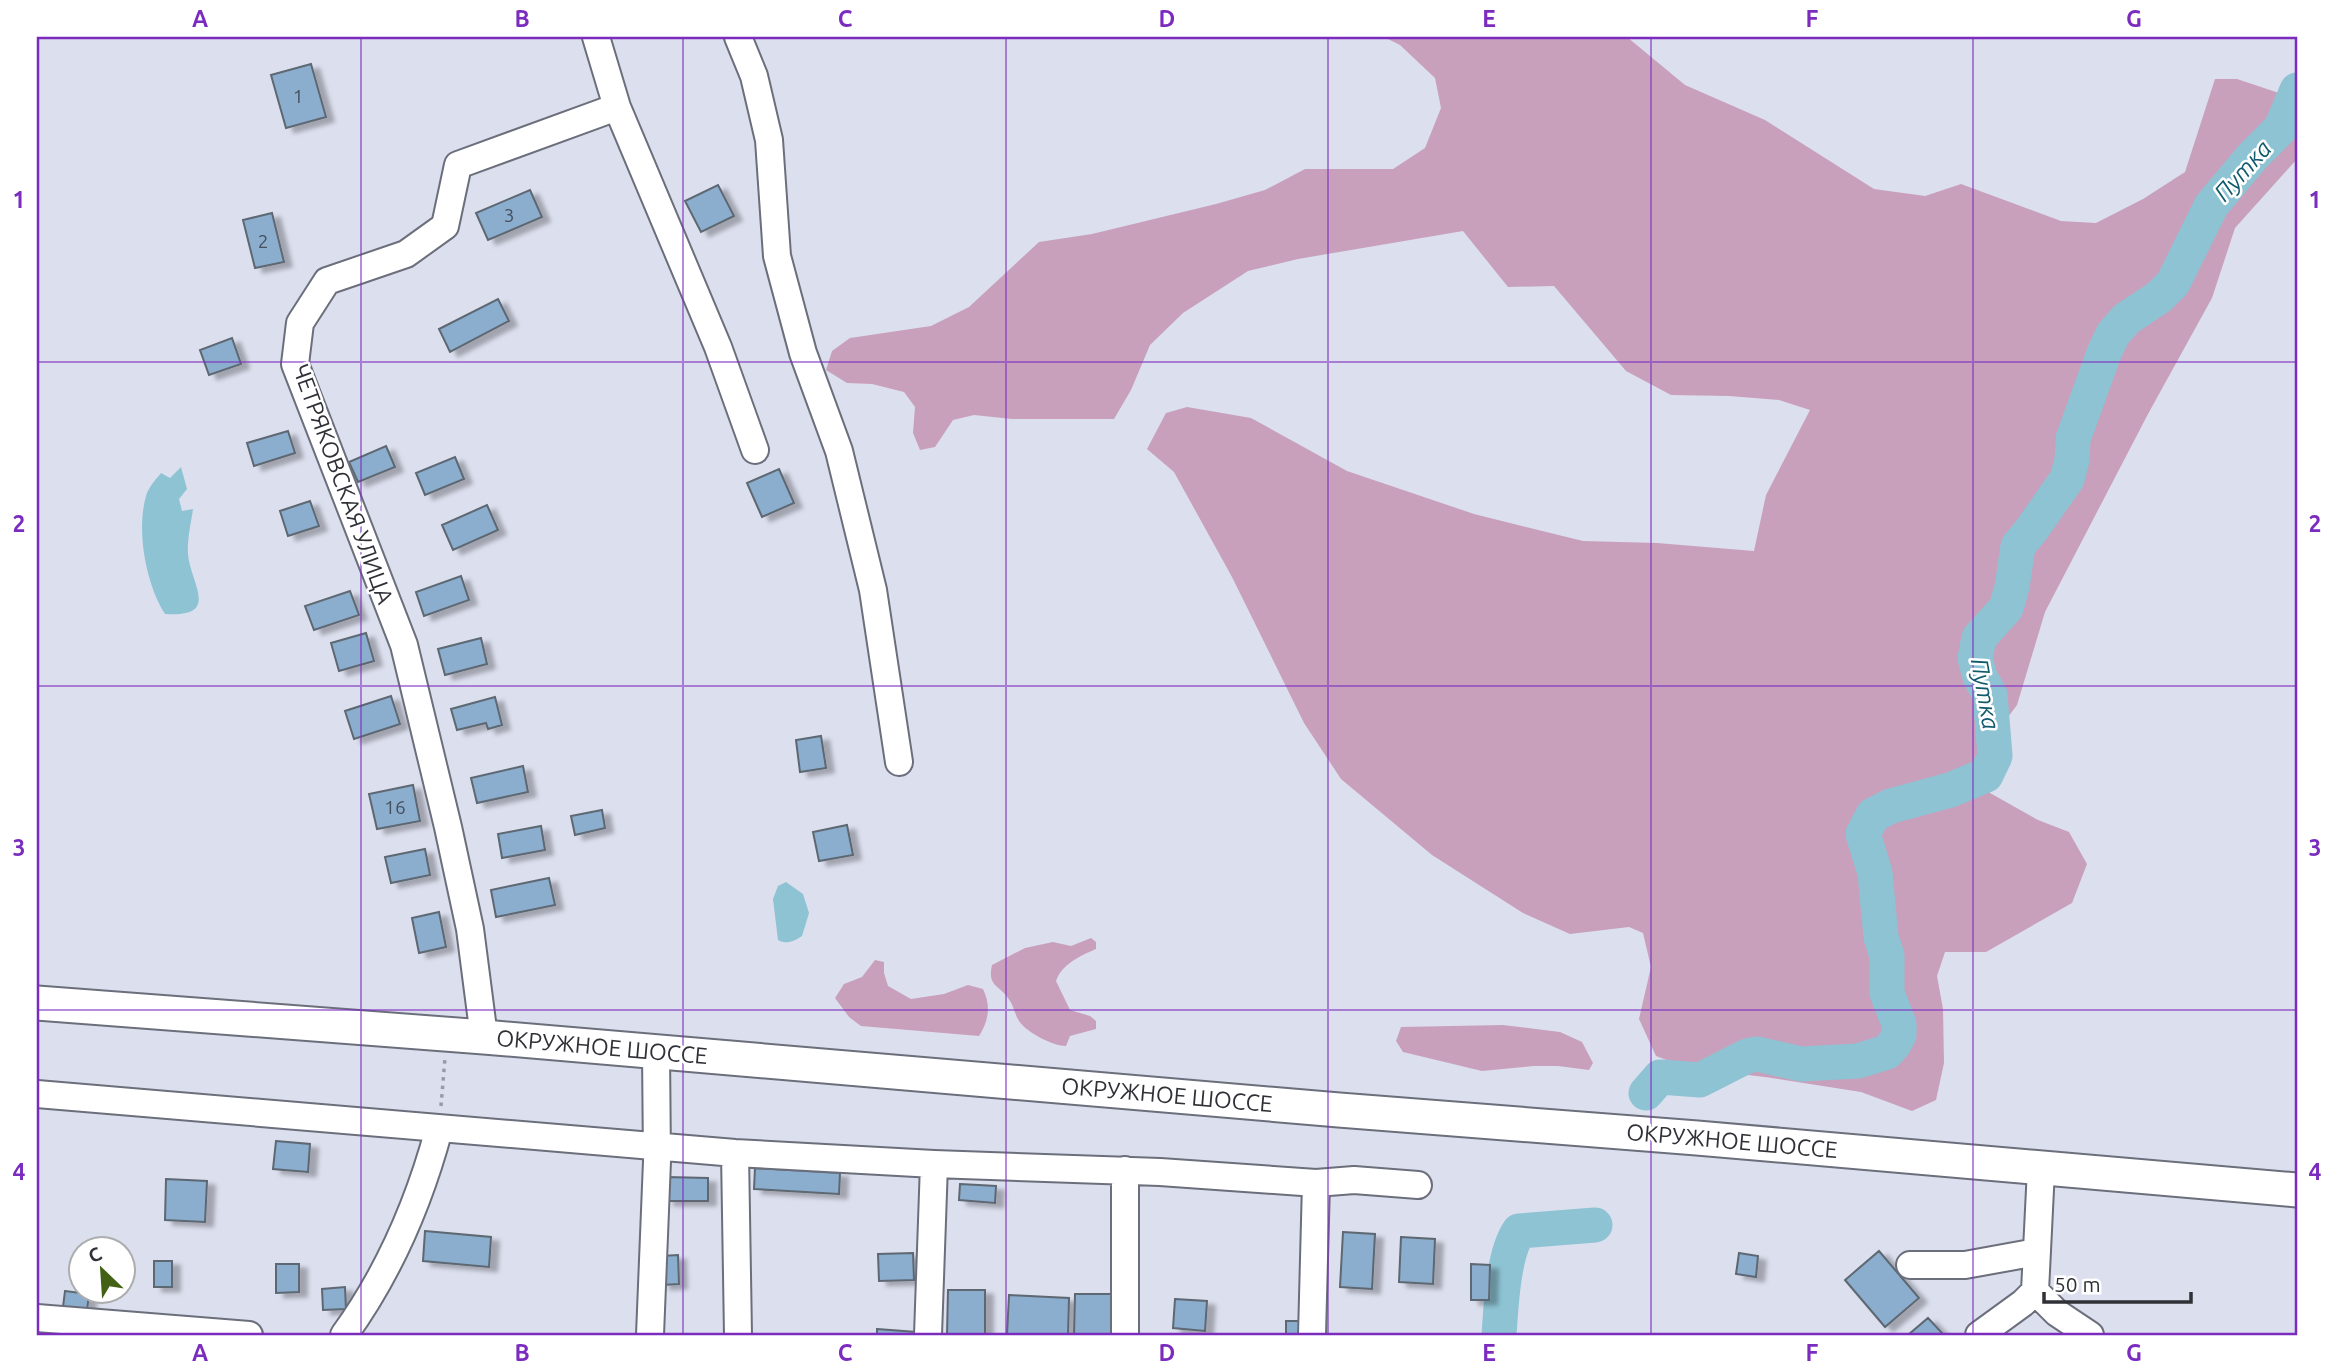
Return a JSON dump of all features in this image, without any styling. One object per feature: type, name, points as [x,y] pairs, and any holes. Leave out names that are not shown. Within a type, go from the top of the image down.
[{"type":"main road","name":"ОКРУЖНОЕ ШОССЕ","points":[[37,1003],[484,1037],[2297,1190]]},
{"type":"street","points":[[596,37],[617,107],[718,347],[755,450]]},
{"type":"street","points":[[738,37],[754,76],[769,140],[778,256],[803,353],[839,451],[873,590],[899,762]]},
{"type":"street","name":"ЧЕТРЯКОВСКАЯ УЛИЦА","points":[[484,1037],[470,929],[404,645],[295,364],[300,323],[327,281],[406,254],[445,226],[458,165],[617,107]]},
{"type":"street","points":[[650,1335],[657,1148],[656,1052]]},
{"type":"street","points":[[37,1094],[657,1148],[934,1164],[1125,1170],[1316,1183],[1354,1180],[1418,1185]]},
{"type":"street","points":[[344,1335],[386,1267],[407,1226],[426,1177],[439,1129]]},
{"type":"street","points":[[735,1153],[738,1335]]},
{"type":"street","points":[[928,1335],[934,1164]]},
{"type":"street","points":[[1979,1335],[2035,1291],[2041,1169]]},
{"type":"street","points":[[1125,1170],[1125,1335]]},
{"type":"street","points":[[1312,1335],[1316,1183]]},
{"type":"street","points":[[1910,1265],[1965,1265],[2037,1252]]},
{"type":"street","points":[[2035,1291],[2057,1313],[2090,1335]]},
{"type":"street","points":[[37,1318],[250,1335]]},
{"type":"path","points":[[439,1129],[446,1052]]},
{"type":"shaded area","points":[[1384,37],[1627,37],[1685,85],[1765,120],[1874,189],[1925,196],[1961,184],[2061,221],[2096,223],[2143,199],[2185,172],[2215,79],[2237,79],[2297,99],[2297,159],[2235,228],[2212,298],[2045,612],[2017,705],[1978,757],[1990,793],[2038,820],[2069,832],[2087,864],[2072,903],[1986,952],[1945,952],[1937,976],[1943,1009],[1944,1063],[1936,1100],[1912,1111],[1861,1092],[1688,1068],[1656,1056],[1639,1019],[1651,967],[1643,933],[1629,927],[1570,934],[1523,913],[1432,855],[1341,779],[1304,723],[1232,577],[1174,472],[1147,449],[1166,413],[1187,407],[1251,418],[1347,471],[1474,514],[1583,541],[1657,543],[1754,551],[1766,495],[1810,410],[1779,400],[1671,395],[1626,371],[1554,286],[1508,287],[1463,231],[1298,259],[1248,271],[1183,313],[1150,345],[1131,390],[1114,419],[1012,419],[974,415],[953,420],[935,447],[920,450],[913,433],[915,407],[904,392],[872,384],[847,383],[826,370],[832,351],[850,338],[931,326],[969,307],[1039,242],[1092,234],[1216,204],[1265,190],[1305,169],[1393,169],[1425,148],[1441,108],[1435,78],[1400,45]]},
{"type":"shaded area","points":[[1091,938],[1096,942],[1096,949],[1067,965],[1056,981],[1070,1010],[1090,1016],[1096,1021],[1096,1029],[1070,1036],[1066,1046],[1047,1041],[1027,1030],[1019,1021],[1010,1001],[993,982],[992,965],[1025,948],[1053,942],[1071,946]]},
{"type":"shaded area","points":[[875,960],[884,962],[888,986],[911,999],[944,994],[968,985],[983,989],[988,1013],[979,1036],[861,1026],[849,1017],[835,998],[844,984],[862,977]]},
{"type":"shaded area","points":[[1503,1025],[1560,1032],[1582,1042],[1593,1063],[1589,1070],[1533,1066],[1482,1071],[1403,1052],[1396,1041],[1401,1027]]},
{"type":"water","points":[[181,467],[187,489],[179,499],[182,511],[193,509],[188,554],[199,596],[198,604],[193,610],[182,614],[165,614],[148,573],[143,541],[143,510],[148,490],[161,473],[170,478]]},
{"type":"water","points":[[786,882],[803,894],[809,913],[802,936],[787,942],[778,940],[773,899],[778,886]]},
{"type":"building","points":[[311,64],[326,117],[286,128],[271,75]]},
{"type":"building","points":[[718,185],[734,216],[701,232],[685,201]]},
{"type":"building","points":[[530,190],[542,217],[488,240],[476,213]]},
{"type":"building","points":[[272,213],[284,262],[255,268],[243,220]]},
{"type":"building","points":[[498,299],[509,321],[450,352],[439,329]]},
{"type":"building","points":[[232,338],[241,364],[209,375],[200,350]]},
{"type":"building","points":[[288,431],[295,453],[254,466],[247,443]]},
{"type":"building","points":[[386,446],[395,467],[358,482],[349,462]]},
{"type":"building","points":[[455,457],[464,479],[425,495],[416,473]]},
{"type":"building","points":[[779,469],[794,503],[762,517],[747,483]]},
{"type":"building","points":[[310,501],[319,526],[288,536],[280,511]]},
{"type":"building","points":[[487,505],[498,530],[453,550],[442,525]]},
{"type":"building","points":[[461,576],[469,600],[424,616],[416,592]]},
{"type":"building","points":[[350,591],[359,615],[314,630],[305,606]]},
{"type":"building","points":[[366,633],[374,661],[339,671],[331,643]]},
{"type":"building","points":[[481,638],[487,664],[445,675],[438,649]]},
{"type":"building","points":[[391,696],[400,724],[354,739],[345,711]]},
{"type":"building","points":[[495,697],[502,725],[488,729],[486,723],[457,730],[451,709]]},
{"type":"building","points":[[821,736],[826,768],[800,772],[796,740]]},
{"type":"building","points":[[523,766],[528,792],[477,803],[471,778]]},
{"type":"building","points":[[413,785],[420,821],[377,829],[369,794]]},
{"type":"building","points":[[602,810],[605,828],[575,835],[571,816]]},
{"type":"building","points":[[847,825],[853,855],[819,861],[813,832]]},
{"type":"building","points":[[541,826],[545,850],[502,858],[498,834]]},
{"type":"building","points":[[425,849],[430,875],[391,883],[385,857]]},
{"type":"building","points":[[549,878],[555,905],[496,917],[491,890]]},
{"type":"building","points":[[439,912],[446,947],[419,953],[412,918]]},
{"type":"building","points":[[276,1141],[310,1144],[308,1172],[273,1169]]},
{"type":"building","points":[[755,1168],[840,1173],[839,1194],[754,1189]]},
{"type":"building","points":[[666,1177],[708,1178],[708,1201],[666,1201]]},
{"type":"building","points":[[166,1179],[207,1181],[205,1222],[165,1220]]},
{"type":"building","points":[[960,1184],[996,1186],[995,1203],[959,1200]]},
{"type":"building","points":[[425,1231],[491,1237],[489,1267],[423,1261]]},
{"type":"building","points":[[1343,1232],[1375,1234],[1372,1289],[1340,1287]]},
{"type":"building","points":[[1401,1237],[1435,1239],[1433,1284],[1399,1282]]},
{"type":"building","points":[[1879,1251],[1919,1298],[1885,1327],[1845,1280]]},
{"type":"building","points":[[913,1253],[914,1280],[879,1281],[878,1254]]},
{"type":"building","points":[[1739,1253],[1758,1256],[1756,1277],[1736,1274]]},
{"type":"building","points":[[678,1255],[679,1284],[662,1285],[661,1256]]},
{"type":"building","points":[[154,1261],[172,1261],[172,1287],[154,1287]]},
{"type":"building","points":[[276,1264],[299,1264],[299,1292],[276,1293]]},
{"type":"building","points":[[1471,1264],[1490,1265],[1489,1300],[1471,1300]]},
{"type":"building","points":[[345,1287],[346,1309],[323,1310],[322,1289]]},
{"type":"building","points":[[948,1290],[985,1290],[985,1335],[947,1335]]},
{"type":"building","points":[[65,1291],[66,1306],[88,1306],[87,1310],[63,1307]]},
{"type":"building","points":[[1075,1294],[1114,1294],[1113,1335],[1074,1335]]},
{"type":"building","points":[[1009,1295],[1069,1298],[1068,1335],[1007,1335]]},
{"type":"building","points":[[1175,1299],[1207,1301],[1205,1331],[1173,1328]]},
{"type":"building","points":[[1928,1318],[1943,1334],[1908,1335]]},
{"type":"building","points":[[1286,1321],[1306,1321],[1307,1335],[1286,1335]]},
{"type":"building","points":[[877,1329],[916,1332],[916,1335],[877,1335]]},
{"type":"waterway","name":"Путка","points":[[1646,1093],[1660,1077],[1700,1080],[1747,1056],[1757,1054],[1801,1064],[1858,1061],[1887,1052],[1894,1044],[1899,1035],[1899,1024],[1887,993],[1887,956],[1881,937],[1875,873],[1863,834],[1873,815],[1891,806],[1950,790],[1986,775],[1995,756],[1990,695],[1980,677],[1975,658],[1979,638],[2006,608],[2018,546],[2067,479],[2072,460],[2073,439],[2104,353],[2113,334],[2126,319],[2159,297],[2173,283],[2211,206],[2252,157],[2281,128],[2297,90]]},
{"type":"waterway","name":"Путка","points":[[1499,1335],[1506,1267],[1519,1231],[1595,1225]]}]
